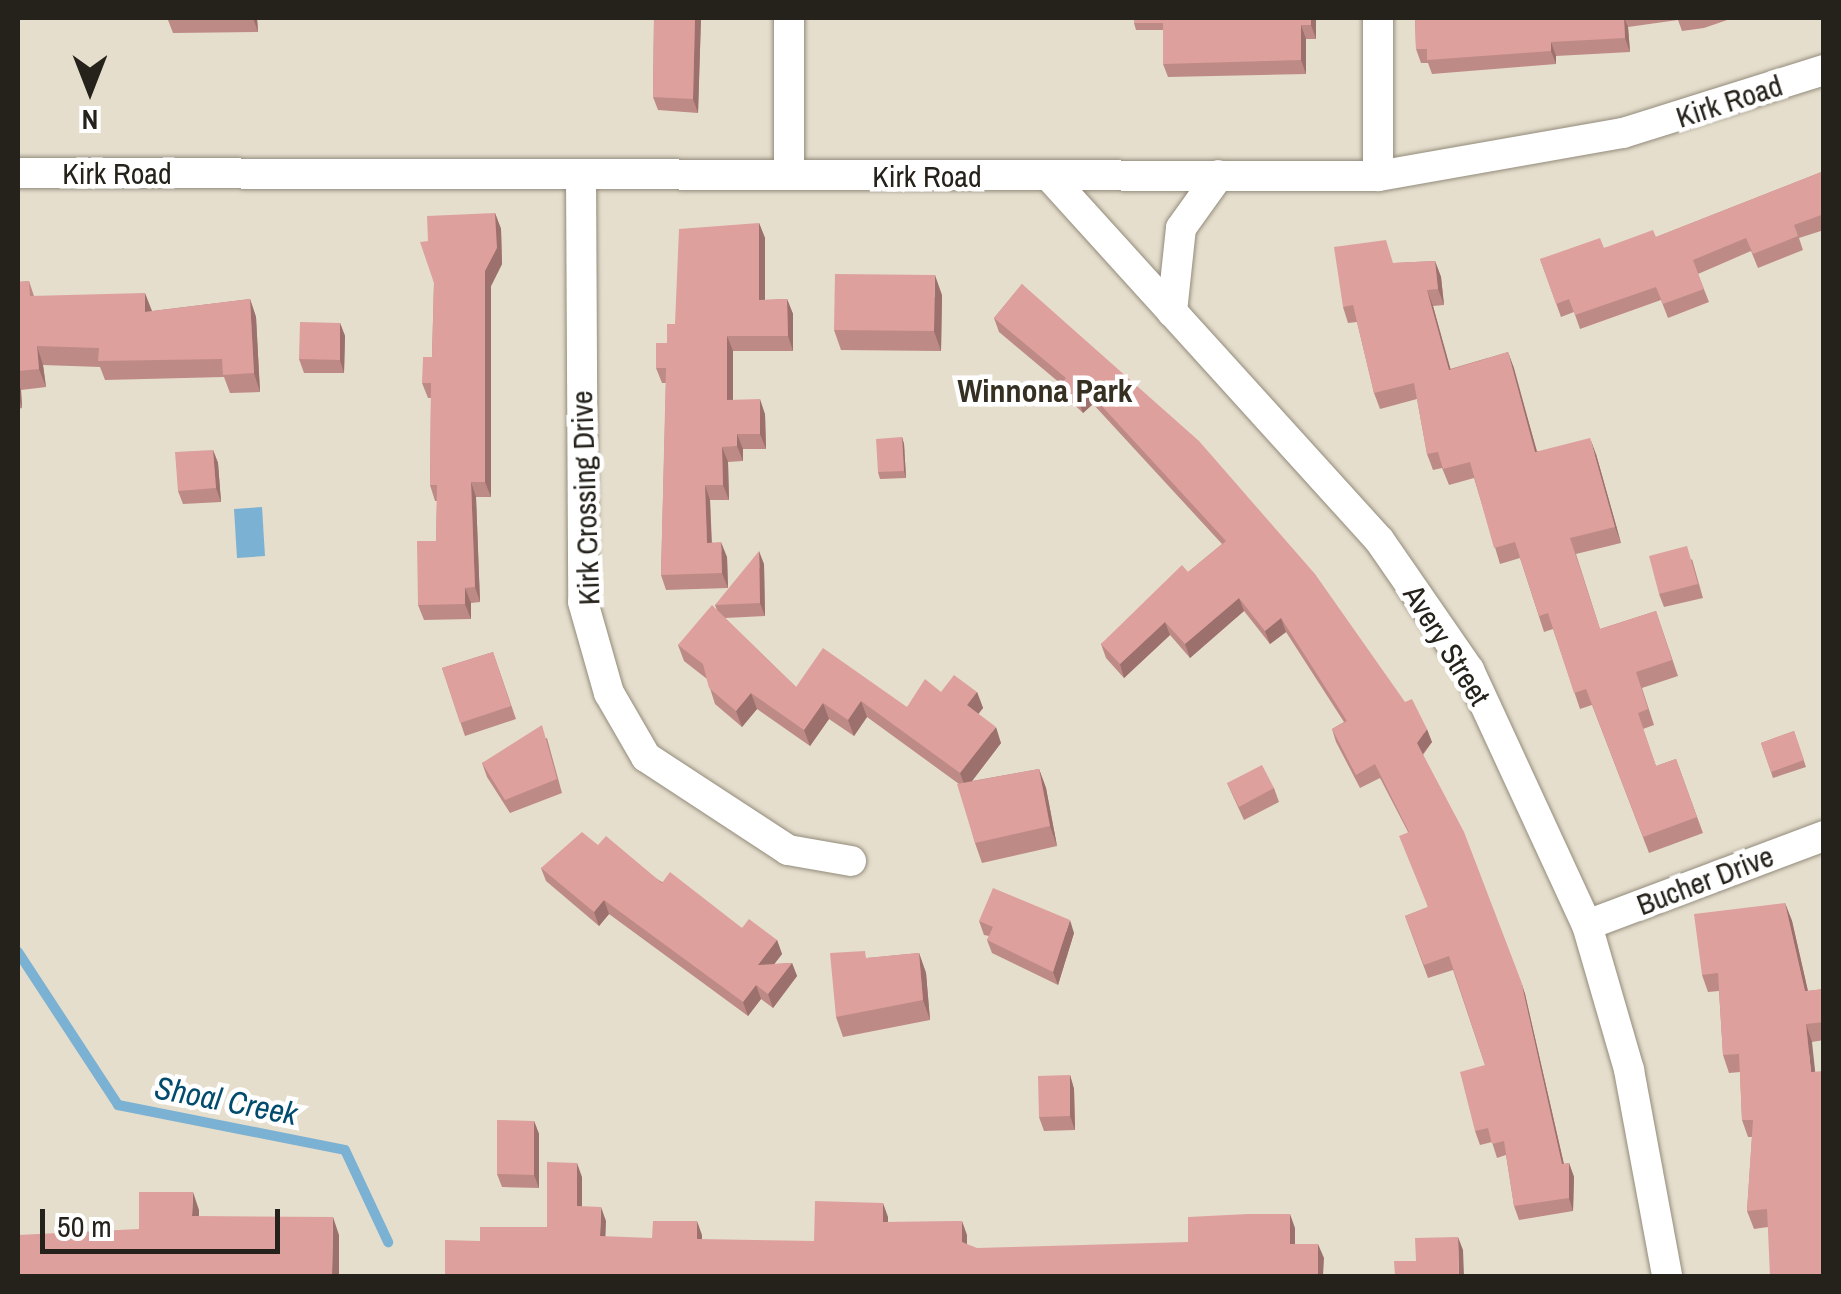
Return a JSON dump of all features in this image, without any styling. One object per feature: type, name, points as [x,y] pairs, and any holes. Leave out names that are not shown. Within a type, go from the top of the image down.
[{"type":"street","points":[[790,18],[790,175]]},
{"type":"street","points":[[1378,18],[1378,176]]},
{"type":"street","name":"Kirk Road","points":[[18,173],[1378,176],[1623,133],[1824,70]]},
{"type":"street","name":"Kirk Crossing Drive","points":[[580,174],[583,602],[610,693],[646,756],[788,850],[851,861]]},
{"type":"street","points":[[1172,312],[1181,228],[1219,175]]},
{"type":"street","name":"Avery Street","points":[[1050,177],[1380,541],[1469,670],[1587,924],[1629,1070],[1667,1276]]},
{"type":"street","name":"Bucher Drive","points":[[1587,924],[1824,836]]},
{"type":"water","points":[[262,507],[265,556],[237,558],[234,509]]},
{"type":"building","points":[[168,18],[253,18],[168,20]]},
{"type":"building","points":[[654,18],[695,18],[693,99],[653,97]]},
{"type":"building","points":[[1134,18],[1163,18],[1163,23],[1134,23]]},
{"type":"building","points":[[1163,18],[1311,18],[1311,25],[1301,25],[1301,60],[1163,64]]},
{"type":"building","points":[[1415,18],[1624,18],[1625,38],[1551,42],[1551,51],[1427,60],[1427,49],[1416,49]]},
{"type":"building","points":[[1824,171],[1824,214],[1794,225],[1798,236],[1753,254],[1746,238],[1693,260],[1704,289],[1663,304],[1656,287],[1575,315],[1569,299],[1556,304],[1540,259],[1600,238],[1604,248],[1653,230],[1656,237]]},
{"type":"building","points":[[495,213],[497,248],[485,271],[485,482],[471,482],[475,587],[465,588],[465,604],[418,605],[417,541],[436,541],[437,485],[430,485],[431,383],[422,383],[423,357],[432,357],[434,283],[420,242],[428,241],[427,216]]},
{"type":"building","points":[[759,223],[759,300],[787,299],[788,336],[727,336],[727,400],[760,399],[760,434],[737,434],[737,446],[722,447],[723,485],[705,485],[707,543],[721,542],[722,573],[661,575],[666,368],[656,368],[656,343],[667,343],[667,324],[675,324],[679,229]]},
{"type":"building","points":[[1386,240],[1393,263],[1435,261],[1438,289],[1427,290],[1449,370],[1508,352],[1535,452],[1590,438],[1615,527],[1570,538],[1600,629],[1656,611],[1672,660],[1636,672],[1648,709],[1638,713],[1656,766],[1676,759],[1697,817],[1643,837],[1586,689],[1574,693],[1548,613],[1539,616],[1515,542],[1494,548],[1470,462],[1443,469],[1438,452],[1427,454],[1414,383],[1374,393],[1353,305],[1343,307],[1334,247]]},
{"type":"building","points":[[835,274],[935,275],[934,331],[834,330]]},
{"type":"building","points":[[29,281],[30,296],[145,293],[145,312],[250,299],[254,373],[223,375],[222,359],[98,361],[99,348],[37,346],[39,369],[18,371],[18,282]]},
{"type":"building","points":[[1022,284],[1199,441],[1315,574],[1405,702],[1412,699],[1427,729],[1417,743],[1464,832],[1521,981],[1562,1164],[1569,1163],[1569,1198],[1514,1206],[1504,1141],[1492,1144],[1488,1128],[1475,1131],[1460,1072],[1485,1065],[1449,956],[1424,965],[1405,916],[1428,907],[1399,836],[1409,832],[1375,764],[1356,775],[1332,729],[1347,721],[1281,618],[1265,631],[1239,598],[1185,644],[1165,622],[1120,664],[1101,644],[1182,565],[1188,572],[1226,541],[1088,391],[1078,400],[1061,384],[1066,378],[994,318]]},
{"type":"building","points":[[300,322],[340,323],[340,360],[299,359]]},
{"type":"building","points":[[902,437],[904,471],[878,472],[876,439]]},
{"type":"building","points":[[213,450],[216,488],[178,491],[175,452]]},
{"type":"building","points":[[1687,546],[1698,584],[1659,594],[1649,556]]},
{"type":"building","points":[[759,551],[760,603],[715,605]]},
{"type":"building","points":[[712,605],[796,687],[823,648],[907,707],[925,679],[941,692],[954,675],[977,692],[967,705],[996,727],[960,773],[861,701],[848,720],[823,703],[804,730],[751,693],[736,711],[709,688],[703,664],[678,645]]},
{"type":"building","points":[[493,652],[511,706],[460,723],[442,668]]},
{"type":"building","points":[[542,725],[557,779],[505,800],[482,763]]},
{"type":"building","points":[[1794,731],[1804,760],[1771,772],[1761,743]]},
{"type":"building","points":[[1262,765],[1274,788],[1239,807],[1227,783]]},
{"type":"building","points":[[1039,769],[1050,826],[975,843],[957,784]]},
{"type":"building","points":[[582,832],[598,845],[606,836],[662,883],[670,872],[742,928],[749,919],[777,940],[758,965],[792,963],[768,994],[756,985],[743,1002],[604,900],[594,912],[541,868]]},
{"type":"building","points":[[993,888],[1070,920],[1053,972],[987,940],[993,927],[979,921]]},
{"type":"building","points":[[1785,903],[1805,991],[1824,989],[1824,1022],[1806,1024],[1811,1072],[1824,1071],[1824,1276],[1770,1276],[1767,1209],[1747,1211],[1753,1120],[1742,1120],[1739,1054],[1723,1055],[1718,973],[1702,975],[1694,914]]},
{"type":"building","points":[[865,951],[866,958],[919,953],[923,1000],[836,1017],[830,953]]},
{"type":"building","points":[[1070,1075],[1070,1116],[1039,1117],[1038,1076]]},
{"type":"building","points":[[497,1120],[534,1121],[534,1175],[497,1174]]},
{"type":"building","points":[[547,1162],[577,1163],[577,1206],[601,1207],[600,1236],[652,1238],[653,1221],[697,1221],[697,1239],[814,1241],[815,1201],[883,1203],[883,1222],[962,1221],[962,1242],[977,1248],[1188,1242],[1188,1217],[1290,1214],[1290,1244],[1318,1244],[1318,1276],[445,1275],[445,1240],[480,1241],[480,1227],[547,1227]]},
{"type":"building","points":[[139,1192],[193,1192],[192,1216],[333,1217],[332,1276],[18,1275],[18,1235],[139,1229]]},
{"type":"building","points":[[1458,1237],[1459,1276],[1395,1276],[1394,1261],[1416,1261],[1415,1238]]},
{"type":"waterway","name":"Shoal Creek","points":[[18,952],[118,1105],[345,1150],[388,1242]]},
{"type":"district","name":"Winnona Park","points":[[1045,391]]}]
